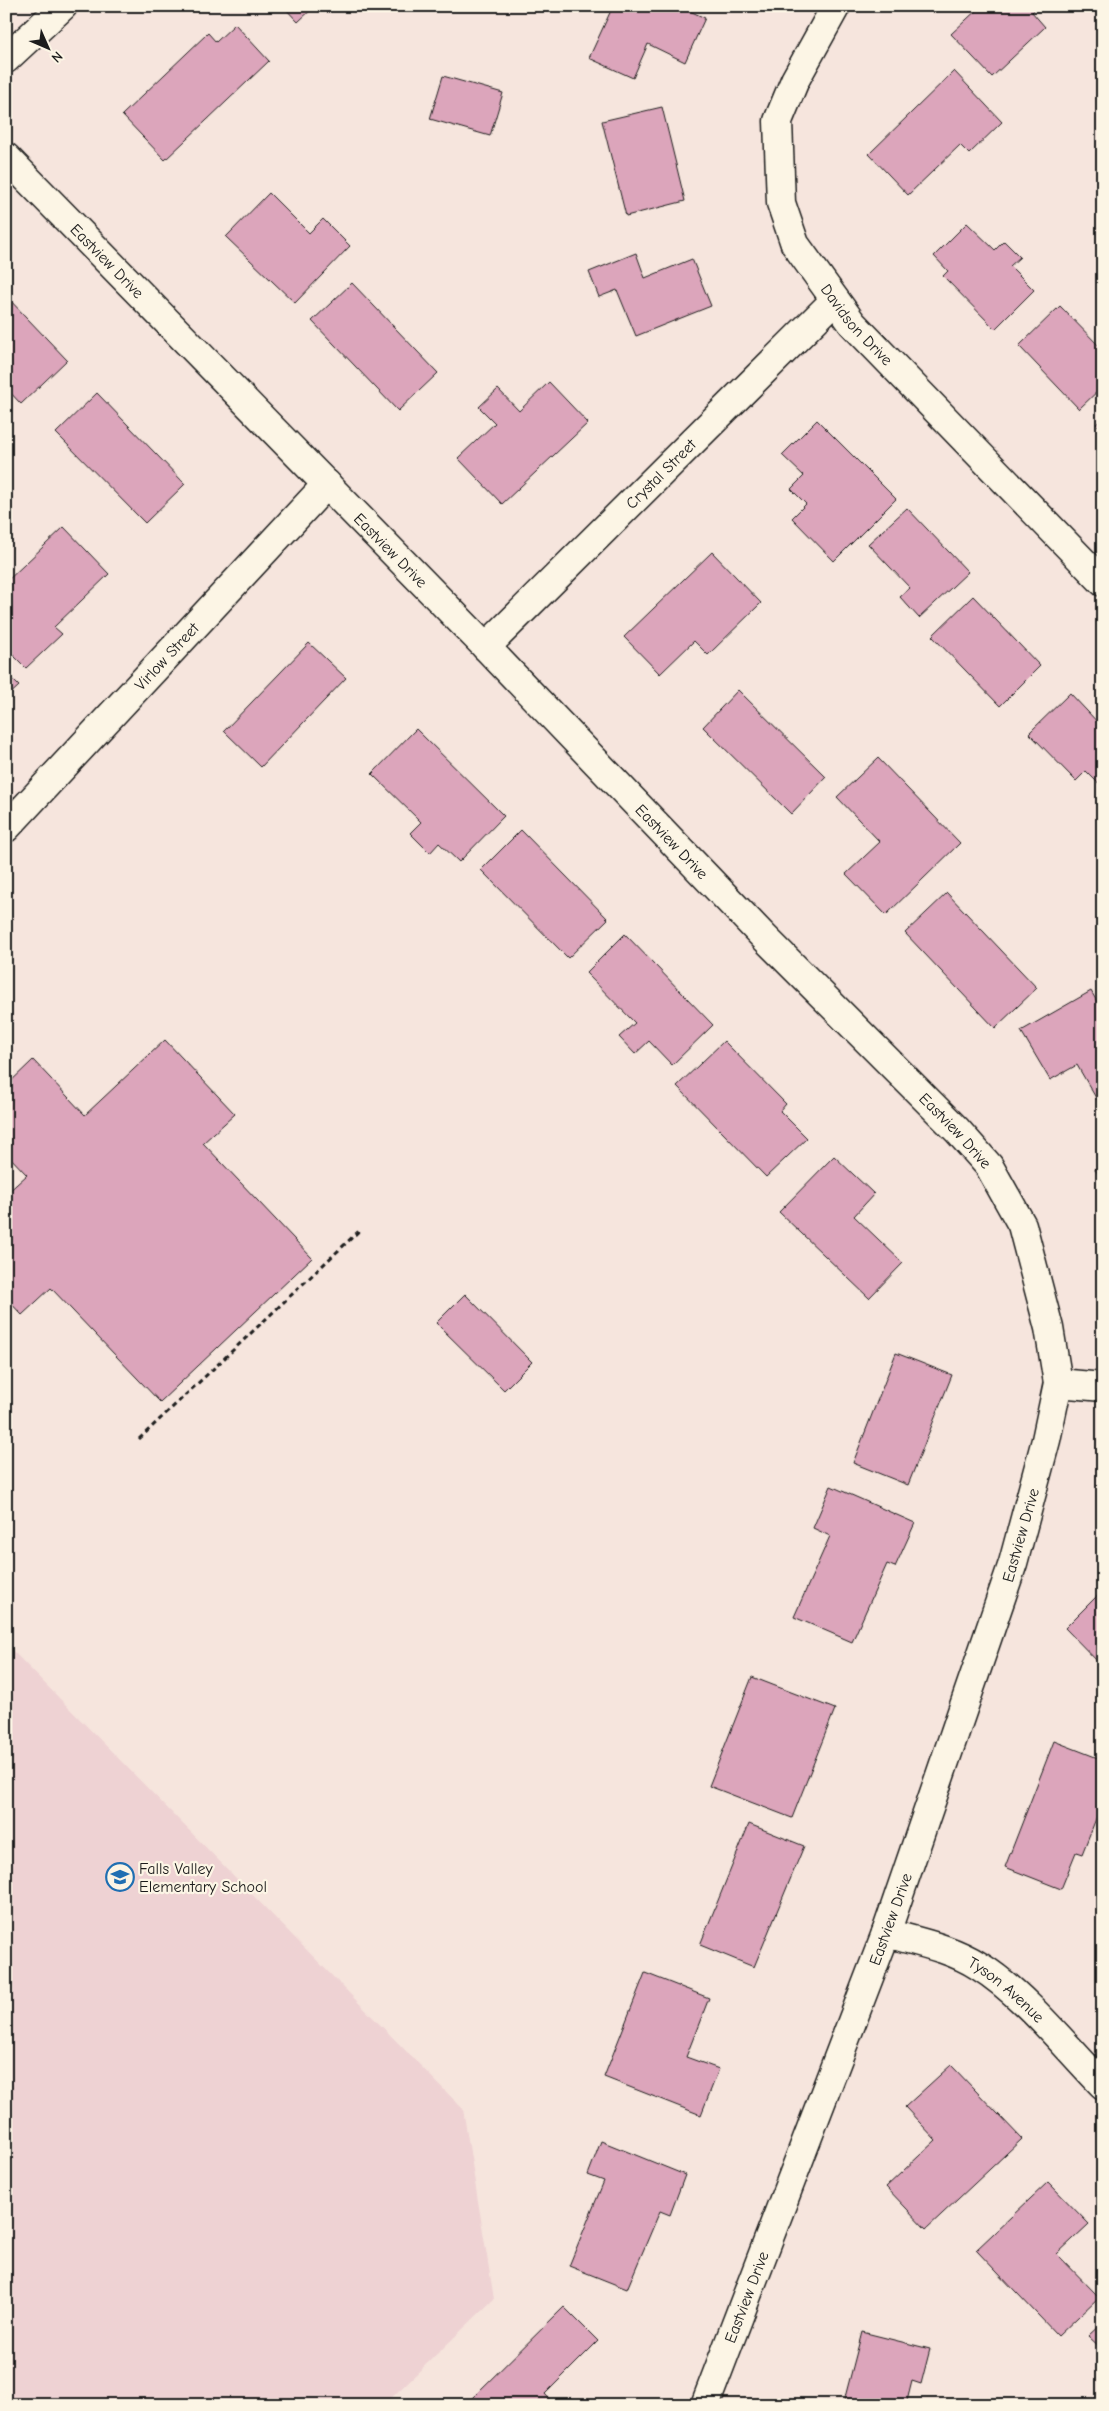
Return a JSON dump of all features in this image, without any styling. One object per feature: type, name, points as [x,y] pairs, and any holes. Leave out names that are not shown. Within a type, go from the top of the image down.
[{"type":"street","points":[[6,59],[62,6]]},
{"type":"street","name":"Davidson Drive","points":[[836,6],[795,80],[778,121],[781,203],[795,244],[835,300],[865,337],[1103,582]]},
{"type":"street","name":"Eastview Drive","points":[[6,157],[486,647],[764,937],[950,1123],[989,1166],[1022,1225],[1048,1328],[1058,1383],[1051,1421],[1013,1563],[886,1933],[705,2405]]},
{"type":"street","name":"Crystal Street","points":[[486,647],[835,300]]},
{"type":"street","name":"Virlow Street","points":[[6,828],[327,484]]},
{"type":"street","points":[[1058,1383],[1103,1387]]},
{"type":"street","name":"Tyson Avenue","points":[[886,1933],[945,1949],[979,1966],[1015,1994],[1103,2085]]},
{"type":"path","points":[[139,1438],[360,1230]]},
{"type":"shaded area","name":"Falls Valley Elementary School","points":[[6,1644],[463,2109],[494,2299],[384,2405],[6,2405]]},
{"type":"building","points":[[283,6],[315,6],[298,22]]},
{"type":"building","points":[[613,6],[679,6],[705,18],[685,62],[648,44],[633,78],[589,58]]},
{"type":"building","points":[[981,6],[1038,6],[1032,12],[1045,27],[992,77],[951,34]]},
{"type":"building","points":[[235,24],[269,61],[165,160],[122,115],[208,33],[216,42]]},
{"type":"building","points":[[954,71],[1002,122],[969,154],[960,145],[908,195],[869,154]]},
{"type":"building","points":[[443,76],[503,93],[490,136],[430,119]]},
{"type":"building","points":[[662,107],[685,201],[626,216],[602,121]]},
{"type":"building","points":[[269,193],[309,233],[323,219],[350,246],[295,303],[226,237]]},
{"type":"building","points":[[967,223],[995,250],[1004,241],[1020,257],[1010,266],[1034,290],[995,329],[943,276],[948,271],[934,256]]},
{"type":"building","points":[[636,253],[645,278],[692,259],[711,306],[636,336],[617,290],[599,297],[589,272]]},
{"type":"building","points":[[352,283],[438,373],[398,411],[312,321]]},
{"type":"building","points":[[6,296],[67,360],[21,404],[6,388]]},
{"type":"building","points":[[1060,306],[1103,350],[1103,386],[1079,409],[1019,346]]},
{"type":"building","points":[[549,382],[588,423],[502,504],[458,458],[495,423],[479,407],[498,389],[519,411]]},
{"type":"building","points":[[97,393],[185,484],[145,523],[56,433]]},
{"type":"building","points":[[1103,418],[1103,431],[1096,424]]},
{"type":"building","points":[[817,420],[896,499],[834,561],[792,518],[806,504],[791,489],[804,476],[782,455]]},
{"type":"building","points":[[907,508],[968,572],[919,618],[900,597],[910,588],[868,544]]},
{"type":"building","points":[[64,527],[109,574],[54,627],[62,634],[26,668],[6,648],[6,582]]},
{"type":"building","points":[[712,552],[761,603],[708,655],[694,641],[660,674],[624,637]]},
{"type":"building","points":[[973,596],[1040,666],[1000,706],[932,636]]},
{"type":"building","points":[[309,643],[346,678],[261,767],[224,731]]},
{"type":"building","points":[[6,673],[19,686],[6,698]]},
{"type":"building","points":[[738,690],[826,777],[791,814],[703,727]]},
{"type":"building","points":[[1070,693],[1103,728],[1103,782],[1100,785],[1086,771],[1076,781],[1029,733]]},
{"type":"building","points":[[416,729],[504,816],[459,862],[439,843],[430,853],[410,833],[421,822],[372,774]]},
{"type":"building","points":[[878,758],[960,843],[886,915],[846,874],[880,842],[837,797]]},
{"type":"building","points":[[521,830],[608,919],[568,958],[481,870]]},
{"type":"building","points":[[947,893],[1037,988],[995,1028],[905,933]]},
{"type":"building","points":[[625,934],[713,1025],[672,1065],[649,1041],[635,1054],[619,1037],[635,1023],[586,973]]},
{"type":"building","points":[[1091,991],[1103,1012],[1103,1110],[1077,1065],[1050,1080],[1021,1031]]},
{"type":"building","points":[[165,1040],[235,1114],[203,1143],[312,1258],[160,1402],[51,1288],[22,1315],[6,1298],[6,1194],[27,1175],[6,1153],[6,1086],[33,1060],[85,1115]]},
{"type":"building","points":[[724,1041],[786,1104],[780,1111],[807,1138],[766,1177],[677,1086]]},
{"type":"building","points":[[834,1156],[874,1194],[854,1216],[903,1263],[869,1298],[779,1212]]},
{"type":"building","points":[[1103,1165],[1103,1183],[1095,1169]]},
{"type":"building","points":[[465,1294],[532,1362],[504,1390],[436,1323]]},
{"type":"building","points":[[896,1353],[952,1375],[908,1485],[853,1463]]},
{"type":"building","points":[[831,1486],[915,1523],[895,1567],[887,1564],[852,1642],[794,1617],[830,1536],[813,1528]]},
{"type":"building","points":[[1103,1590],[1103,1667],[1065,1628]]},
{"type":"building","points":[[752,1677],[835,1709],[792,1818],[709,1786]]},
{"type":"building","points":[[1054,1741],[1103,1760],[1103,1801],[1082,1854],[1076,1852],[1061,1889],[1005,1867]]},
{"type":"building","points":[[749,1824],[804,1846],[754,1967],[700,1945]]},
{"type":"building","points":[[645,1973],[709,1998],[686,2057],[719,2069],[701,2115],[604,2077]]},
{"type":"building","points":[[951,2065],[1022,2139],[926,2229],[886,2187],[936,2140],[905,2107]]},
{"type":"building","points":[[601,2141],[685,2175],[670,2215],[660,2211],[627,2289],[569,2266],[604,2181],[588,2175]]},
{"type":"building","points":[[1048,2182],[1089,2224],[1057,2254],[1099,2297],[1058,2336],[976,2250]]},
{"type":"building","points":[[564,2307],[598,2341],[545,2394],[555,2405],[475,2405],[470,2400]]},
{"type":"building","points":[[1103,2322],[1103,2350],[1088,2336]]},
{"type":"building","points":[[862,2332],[930,2349],[921,2384],[912,2381],[906,2405],[843,2405]]},
{"type":"place","name":"Falls Valley Elementary School","points":[[120,1877]]}]
